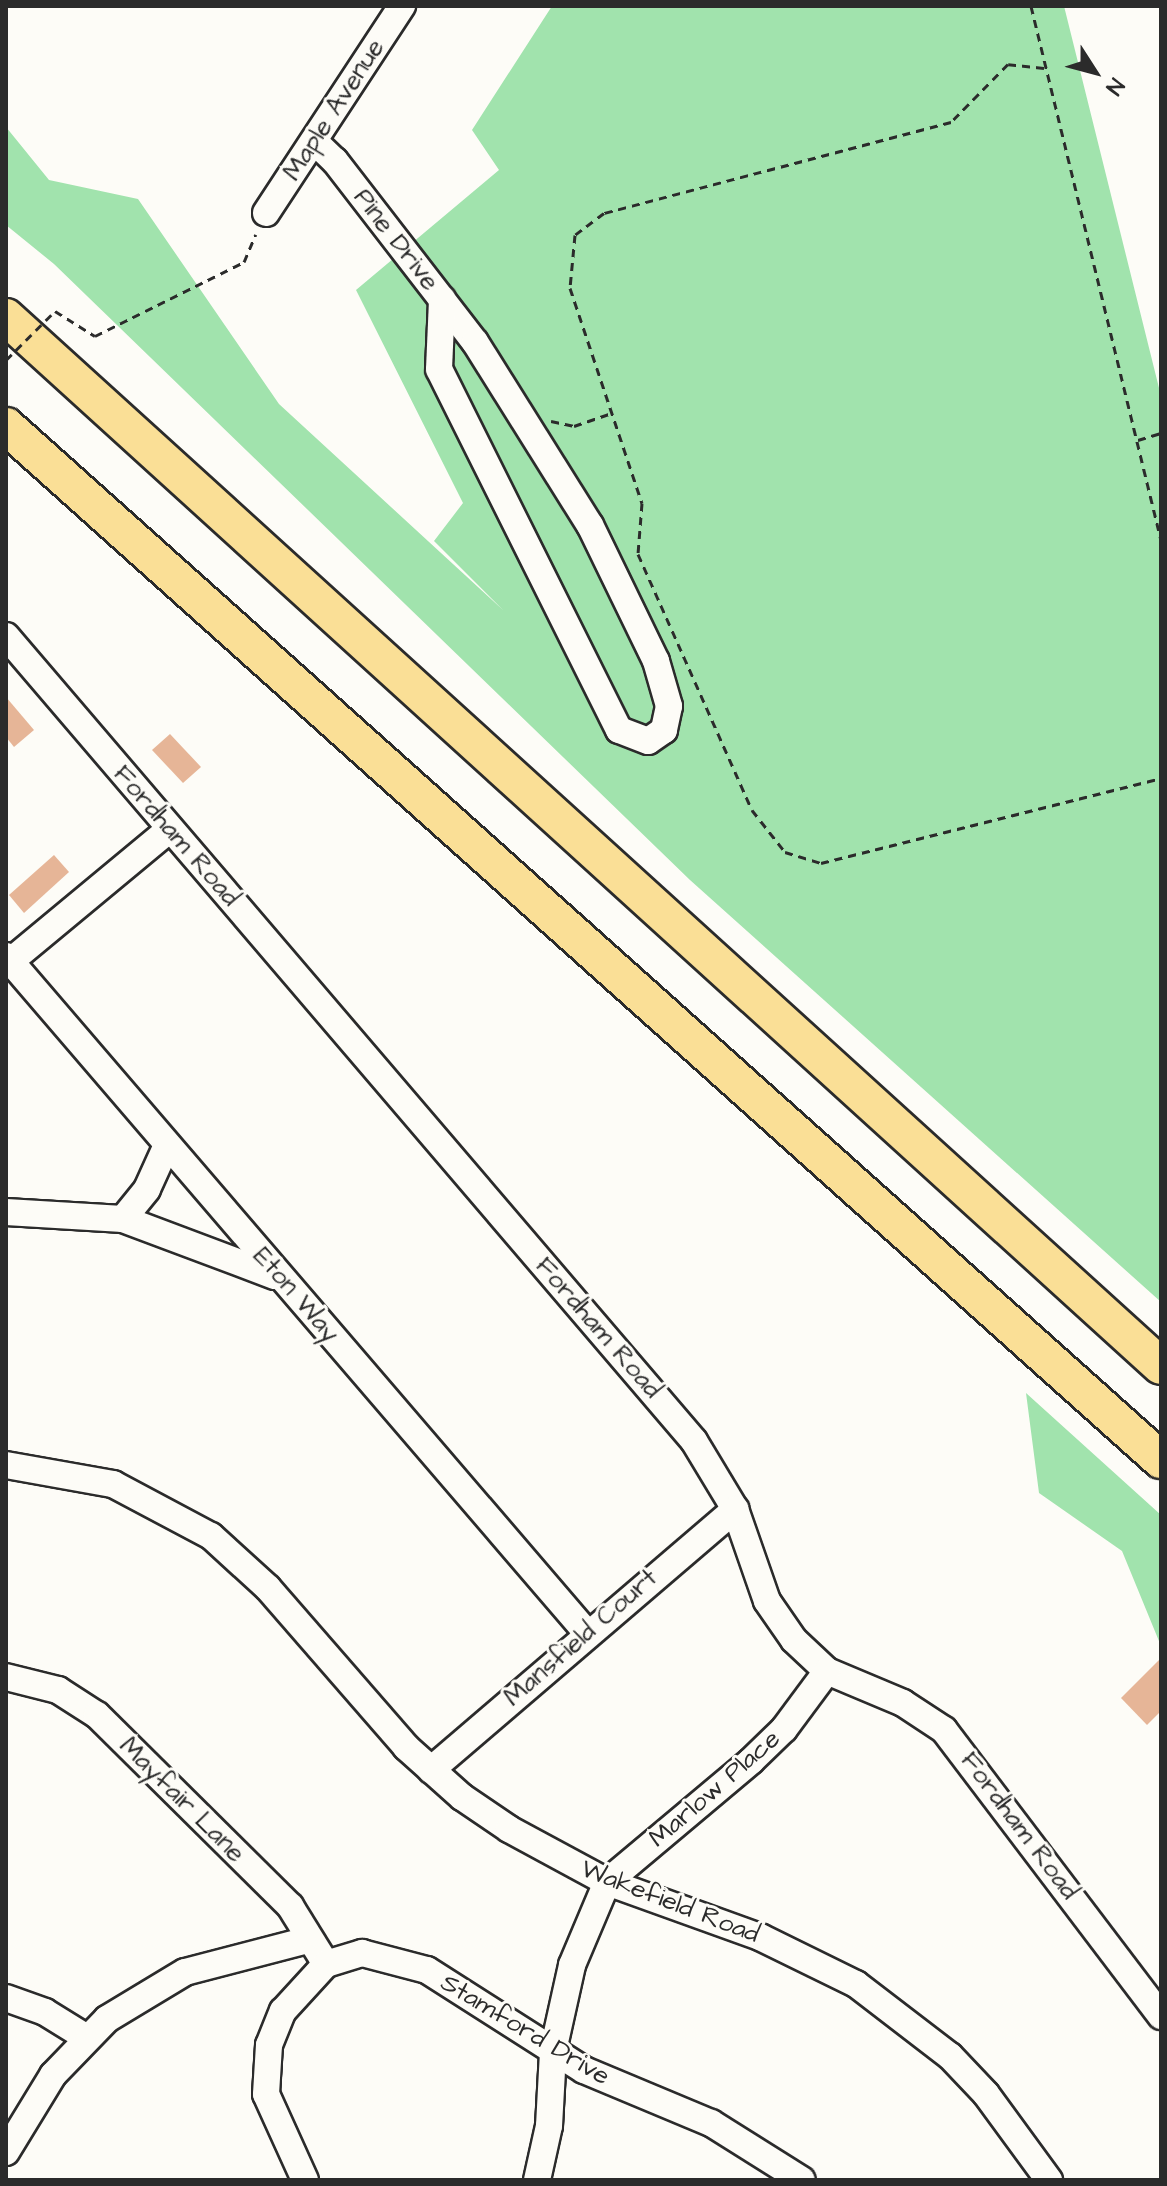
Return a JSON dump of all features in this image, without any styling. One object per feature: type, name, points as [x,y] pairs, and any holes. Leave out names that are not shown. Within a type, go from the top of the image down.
[{"type":"highway","points":[[6,317],[1161,1366]]},
{"type":"highway","points":[[6,426],[1161,1460]]},
{"type":"street","name":"Maple Avenue","points":[[266,213],[402,6]]},
{"type":"street","name":"Pine Drive","points":[[314,141],[442,299],[475,342],[590,525],[656,661],[669,706],[664,730],[648,741],[619,730],[439,369],[442,299]]},
{"type":"street","name":"Fordham Road","points":[[6,636],[694,1441],[735,1509],[767,1601],[794,1640],[827,1671],[903,1703],[944,1730],[1161,2016]]},
{"type":"street","points":[[8,961],[170,829]]},
{"type":"street","name":"Eton Way","points":[[8,961],[276,1277],[587,1633]]},
{"type":"street","points":[[123,1219],[147,1189],[167,1145]]},
{"type":"street","points":[[6,1212],[123,1219],[276,1277]]},
{"type":"street","name":"Wakefield Road","points":[[6,1465],[113,1484],[211,1536],[268,1588],[387,1728],[431,1770],[509,1829],[607,1882],[772,1942],[819,1963],[889,2005],[986,2094],[1049,2180]]},
{"type":"street","name":"Mansfield Court","points":[[431,1770],[735,1509]]},
{"type":"street","name":"Marlow Place","points":[[537,2180],[549,2126],[553,2051],[572,1965],[607,1882],[751,1761],[784,1729],[827,1671]]},
{"type":"street","name":"Mayfair Lane","points":[[6,1677],[49,1686],[97,1715],[290,1906],[308,1940],[326,1964]]},
{"type":"street","points":[[6,2152],[53,2075],[87,2038],[141,1995],[185,1972],[308,1940]]},
{"type":"street","name":"Stamford Drive","points":[[326,1964],[362,1953],[427,1970],[610,2084],[722,2128],[802,2180]]},
{"type":"street","points":[[305,2180],[277,2125],[266,2094],[266,2064],[283,2011],[326,1964]]},
{"type":"street","points":[[6,1998],[45,2012],[87,2038]]},
{"type":"path","points":[[1031,6],[1161,540]]},
{"type":"path","points":[[1044,68],[1008,64],[951,122],[604,213],[575,235],[570,288],[642,503],[638,554],[752,810],[785,852],[821,863],[1161,778]]},
{"type":"path","points":[[6,360],[55,311],[95,336],[244,262],[266,213]]},
{"type":"path","points":[[521,415],[574,426],[612,413]]},
{"type":"path","points":[[1137,440],[1161,433]]},
{"type":"green space","points":[[552,6],[1064,6],[1161,396],[1161,1302],[690,880],[54,264],[6,225],[6,127],[49,180],[138,199],[279,404],[503,610],[434,541],[463,503],[356,290],[499,170],[472,130]]},
{"type":"green space","points":[[1026,1393],[1161,1515],[1161,1646],[1122,1551],[1039,1493]]},
{"type":"building","points":[[6,697],[34,730],[14,747],[6,737]]},
{"type":"building","points":[[170,734],[201,767],[183,783],[152,750]]},
{"type":"building","points":[[54,855],[69,872],[24,913],[9,895]]},
{"type":"building","points":[[1161,1658],[1161,1711],[1147,1725],[1121,1698]]}]
